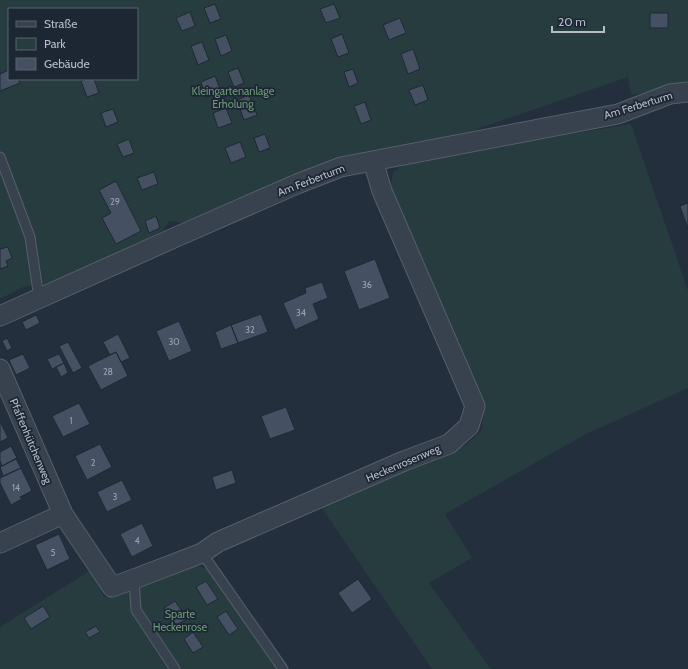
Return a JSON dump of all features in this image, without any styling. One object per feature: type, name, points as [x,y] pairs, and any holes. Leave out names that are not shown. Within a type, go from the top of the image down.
[{"type":"street","name":"Am Ferberturm","points":[[0,316],[170,239],[297,184],[341,167],[618,114],[670,94],[688,92]]},
{"type":"street","name":"Heckenrosenweg","points":[[202,553],[218,542],[397,464],[449,444],[469,426],[475,406],[382,191],[373,161]]},
{"type":"street","name":"Pfaffenhütchenweg","points":[[2,382],[62,514],[112,587],[134,580],[202,553]]},
{"type":"street","points":[[0,543],[62,514]]},
{"type":"lane","points":[[0,157],[30,237],[39,298]]},
{"type":"lane","points":[[202,553],[283,669]]},
{"type":"lane","points":[[134,580],[136,610],[175,669]]},
{"type":"green space","name":"Kleingartenanlage Erholung","points":[[0,0],[688,0],[688,87],[631,95],[628,77],[454,137],[341,157],[184,223],[169,221],[162,231],[59,285],[25,286],[0,299]]},
{"type":"green space","points":[[631,124],[688,291],[688,388],[584,435],[445,514],[472,558],[429,583],[491,669],[432,669],[321,507],[466,445],[482,430],[483,410],[391,186],[393,172],[408,161]]},
{"type":"green space","name":"Sparte Heckenrose","points":[[189,563],[207,569],[277,669],[0,669],[0,627],[91,570],[104,597]]},
{"type":"building","points":[[215,4],[221,19],[210,23],[204,8]]},
{"type":"building","points":[[334,4],[340,18],[326,23],[320,9]]},
{"type":"building","points":[[190,12],[195,26],[182,31],[176,18]]},
{"type":"building","points":[[650,13],[668,13],[668,28],[650,28]]},
{"type":"building","points":[[400,18],[406,33],[389,40],[383,25]]},
{"type":"building","points":[[342,34],[349,53],[338,57],[331,39]]},
{"type":"building","points":[[226,35],[232,51],[221,56],[215,39]]},
{"type":"building","points":[[202,42],[209,60],[198,65],[191,46]]},
{"type":"building","points":[[413,49],[420,69],[408,74],[401,54]]},
{"type":"building","points":[[238,68],[244,83],[234,87],[228,72]]},
{"type":"building","points":[[353,69],[358,83],[349,87],[344,72]]},
{"type":"building","points":[[8,70],[8,80],[18,80],[20,83],[0,91],[0,74]]},
{"type":"building","points":[[215,76],[221,91],[206,97],[201,82]]},
{"type":"building","points":[[94,80],[99,93],[87,97],[81,81]]},
{"type":"building","points":[[423,85],[428,100],[415,105],[409,90]]},
{"type":"building","points":[[249,95],[257,115],[244,120],[237,100]]},
{"type":"building","points":[[365,102],[371,120],[361,124],[354,106]]},
{"type":"building","points":[[226,108],[232,123],[218,128],[213,113]]},
{"type":"building","points":[[113,109],[118,122],[106,127],[101,113]]},
{"type":"building","points":[[265,134],[270,148],[259,152],[254,138]]},
{"type":"building","points":[[129,139],[134,153],[123,157],[117,144]]},
{"type":"building","points":[[240,142],[246,157],[231,163],[225,148]]},
{"type":"building","points":[[154,172],[158,184],[142,190],[137,178]]},
{"type":"building","points":[[116,181],[141,231],[116,244],[102,218],[111,213],[99,190]]},
{"type":"building","points":[[688,203],[688,229],[680,206]]},
{"type":"building","points":[[156,216],[160,228],[149,233],[145,221]]},
{"type":"building","points":[[8,247],[12,258],[6,261],[8,266],[0,269],[0,249]]},
{"type":"building","points":[[375,259],[390,298],[359,310],[344,271]]},
{"type":"building","points":[[322,282],[328,298],[313,304],[319,319],[295,330],[283,303],[306,293],[305,288]]},
{"type":"building","points":[[261,314],[268,332],[238,343],[231,325]]},
{"type":"building","points":[[36,315],[40,323],[26,330],[22,322]]},
{"type":"building","points":[[179,321],[192,351],[169,361],[156,331]]},
{"type":"building","points":[[231,325],[238,343],[221,349],[215,332]]},
{"type":"building","points":[[118,334],[130,358],[121,362],[116,352],[110,355],[103,342]]},
{"type":"building","points":[[7,338],[12,348],[7,351],[2,341]]},
{"type":"building","points":[[68,342],[82,368],[73,373],[59,346]]},
{"type":"building","points":[[116,352],[128,376],[101,390],[88,366]]},
{"type":"building","points":[[23,354],[30,368],[16,375],[9,360]]},
{"type":"building","points":[[59,354],[64,363],[52,369],[47,359]]},
{"type":"building","points":[[64,363],[68,373],[61,377],[56,367]]},
{"type":"building","points":[[79,403],[90,424],[63,437],[52,416]]},
{"type":"building","points":[[286,407],[295,430],[270,439],[261,416]]},
{"type":"building","points":[[0,421],[8,438],[0,442]]},
{"type":"building","points":[[100,444],[112,467],[87,480],[75,456]]},
{"type":"building","points":[[11,446],[17,458],[2,466],[0,461],[0,452]]},
{"type":"building","points":[[16,459],[21,468],[3,476],[0,467]]},
{"type":"building","points":[[21,468],[32,491],[20,497],[22,499],[11,505],[0,483],[0,478]]},
{"type":"building","points":[[232,470],[236,483],[216,490],[212,477]]},
{"type":"building","points":[[122,480],[132,500],[107,512],[97,492]]},
{"type":"building","points":[[142,523],[153,546],[132,557],[120,534]]},
{"type":"building","points":[[59,534],[70,559],[47,570],[35,545]]},
{"type":"building","points":[[358,579],[372,599],[352,613],[338,593]]},
{"type":"building","points":[[206,581],[218,599],[207,605],[196,587]]},
{"type":"building","points":[[175,601],[187,619],[176,625],[164,608]]},
{"type":"building","points":[[43,606],[50,617],[31,629],[24,618]]},
{"type":"building","points":[[226,611],[238,629],[229,635],[217,617]]},
{"type":"building","points":[[96,626],[100,632],[89,638],[85,632]]},
{"type":"building","points":[[193,632],[203,647],[193,653],[184,639]]}]
